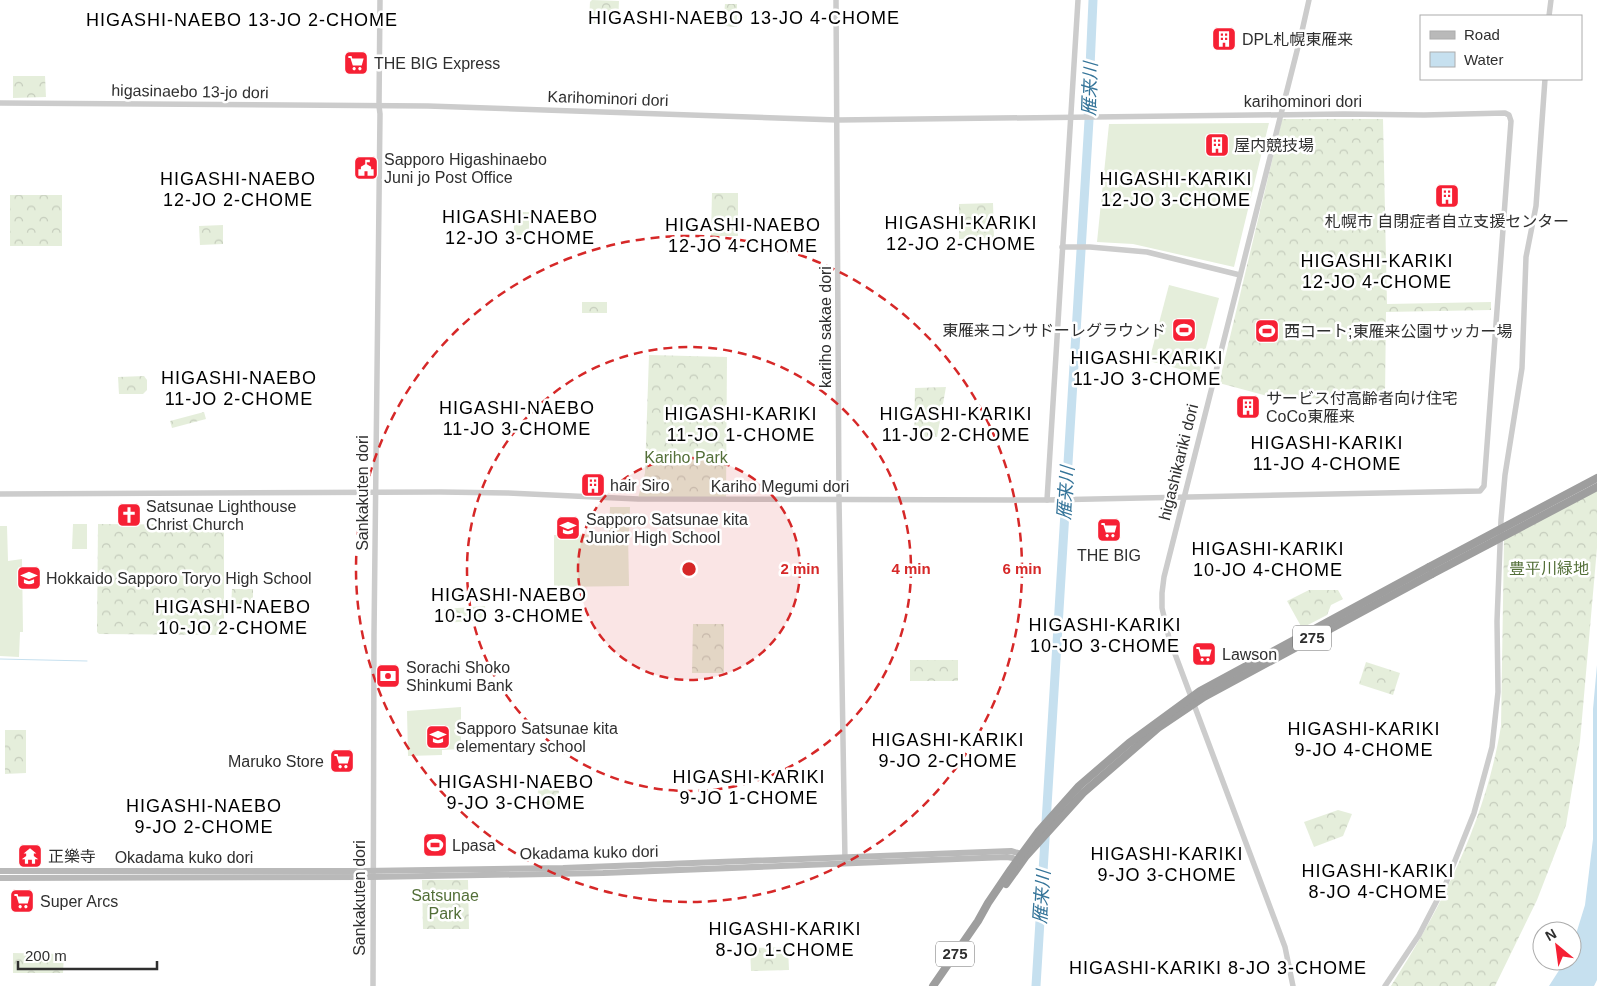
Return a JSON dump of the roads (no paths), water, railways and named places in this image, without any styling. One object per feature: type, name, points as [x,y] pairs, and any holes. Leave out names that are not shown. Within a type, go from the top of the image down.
[{"type":"highway","name":"275","points":[[1431,571],[1597,478]]},
{"type":"highway","name":"275","points":[[1024,855],[1038,843],[1083,792],[1192,701],[1200,691],[1597,487]]},
{"type":"highway","name":"275","points":[[933,986],[978,921],[988,902],[1024,855],[1038,832],[1079,786],[1156,722],[1192,701]]},
{"type":"main road","name":"Okadama kuko dori","points":[[0,878],[603,873],[1010,851],[1024,855]]},
{"type":"main road","name":"Okadama kuko dori","points":[[845,861],[1007,857],[1019,862]]},
{"type":"main road","name":"Okadama kuko dori","points":[[0,871],[372,874]]},
{"type":"street","name":"Sankakuten dori","points":[[373,986],[372,874],[380,0]]},
{"type":"street","name":"kariho sakae dori","points":[[836,0],[845,861]]},
{"type":"street","points":[[1048,500],[1078,0]]},
{"type":"street","name":"higashikariki dori","points":[[1293,986],[1285,948],[1168,638],[1162,593],[1183,496],[1309,0]]},
{"type":"street","points":[[1550,15],[1551,0]]},
{"type":"street","points":[[1385,986],[1419,935],[1446,883],[1474,813],[1492,747],[1497,701],[1501,520],[1505,475],[1522,368],[1526,257],[1536,206],[1545,80]]},
{"type":"street","name":"higasinaebo 13-jo dori","points":[[0,103],[379,106]]},
{"type":"street","name":"Karihominori dori","points":[[379,106],[837,120]]},
{"type":"street","name":"karihominori dori","points":[[1070,117],[1505,113]]},
{"type":"street","name":"Kariho Megumi dori","points":[[0,494],[376,492],[501,493],[638,499],[1048,500],[1480,491],[1484,486],[1511,121],[1509,115],[1505,113]]},
{"type":"street","points":[[837,120],[1070,117]]},
{"type":"street","points":[[1062,247],[1090,247],[1147,252],[1240,275]]},
{"type":"water","points":[[1597,665],[1597,980],[1594,986],[1549,986],[1559,971],[1582,971],[1582,921],[1580,921],[1585,905],[1593,839],[1593,709]]},
{"type":"waterway","name":"雁来川","points":[[1036,986],[1089,120],[1093,0]]},
{"type":"waterway","points":[[0,659],[87,661]]},
{"type":"place","name":"DPL札幌東雁来","points":[[1224,39]]},
{"type":"place","name":"THE BIG Express","points":[[356,63]]},
{"type":"place","name":"屋内競技場","points":[[1217,145]]},
{"type":"place","name":"Sapporo Higashinaebo Juni jo Post Office","points":[[366,168]]},
{"type":"place","name":"札幌市 自閉症者自立支援センター","points":[[1447,196]]},
{"type":"place","name":"東雁来コンサドーレグラウンド","points":[[1184,330]]},
{"type":"place","name":"西コート;東雁来公園サッカー場","points":[[1267,331]]},
{"type":"place","name":"サービス付高齢者向け住宅 CoCo東雁来","points":[[1248,407]]},
{"type":"place","name":"hair Siro","points":[[593,485]]},
{"type":"place","name":"Satsunae Lighthouse Christ Church","points":[[129,515]]},
{"type":"place","name":"Sapporo Satsunae kita Junior High School","points":[[568,528]]},
{"type":"place","name":"THE BIG","points":[[1109,530]]},
{"type":"place","name":"Hokkaido Sapporo Toryo High School","points":[[29,578]]},
{"type":"place","name":"Lawson","points":[[1204,654]]},
{"type":"place","name":"Sorachi Shoko Shinkumi Bank","points":[[388,676]]},
{"type":"place","name":"Sapporo Satsunae kita elementary school","points":[[438,737]]},
{"type":"place","name":"Maruko Store","points":[[342,761]]},
{"type":"place","name":"Lpasa","points":[[435,845]]},
{"type":"place","name":"正樂寺","points":[[30,856]]},
{"type":"place","name":"Super Arcs","points":[[22,901]]},
{"type":"district","name":"HIGASHI-NAEBO 13-JO 4-CHOME","points":[[744,18]]},
{"type":"district","name":"HIGASHI-NAEBO 13-JO 2-CHOME","points":[[242,20]]},
{"type":"district","name":"HIGASHI-NAEBO 12-JO 2-CHOME","points":[[238,189]]},
{"type":"district","name":"HIGASHI-KARIKI 12-JO 3-CHOME","points":[[1176,189]]},
{"type":"district","name":"HIGASHI-NAEBO 12-JO 3-CHOME","points":[[520,227]]},
{"type":"district","name":"HIGASHI-KARIKI 12-JO 2-CHOME","points":[[961,233]]},
{"type":"district","name":"HIGASHI-NAEBO 12-JO 4-CHOME","points":[[743,235]]},
{"type":"district","name":"HIGASHI-KARIKI 12-JO 4-CHOME","points":[[1377,271]]},
{"type":"district","name":"HIGASHI-KARIKI 11-JO 3-CHOME","points":[[1147,368]]},
{"type":"district","name":"HIGASHI-NAEBO 11-JO 2-CHOME","points":[[239,388]]},
{"type":"district","name":"HIGASHI-NAEBO 11-JO 3-CHOME","points":[[517,418]]},
{"type":"district","name":"HIGASHI-KARIKI 11-JO 1-CHOME","points":[[741,424]]},
{"type":"district","name":"HIGASHI-KARIKI 11-JO 2-CHOME","points":[[956,424]]},
{"type":"district","name":"HIGASHI-KARIKI 11-JO 4-CHOME","points":[[1327,453]]},
{"type":"district","name":"HIGASHI-KARIKI 10-JO 4-CHOME","points":[[1268,559]]},
{"type":"district","name":"HIGASHI-NAEBO 10-JO 3-CHOME","points":[[509,605]]},
{"type":"district","name":"HIGASHI-NAEBO 10-JO 2-CHOME","points":[[233,617]]},
{"type":"district","name":"HIGASHI-KARIKI 10-JO 3-CHOME","points":[[1105,635]]},
{"type":"district","name":"HIGASHI-KARIKI 9-JO 4-CHOME","points":[[1364,740]]},
{"type":"district","name":"HIGASHI-KARIKI 9-JO 2-CHOME","points":[[948,750]]},
{"type":"district","name":"HIGASHI-KARIKI 9-JO 1-CHOME","points":[[749,788]]},
{"type":"district","name":"HIGASHI-NAEBO 9-JO 3-CHOME","points":[[516,792]]},
{"type":"district","name":"HIGASHI-NAEBO 9-JO 2-CHOME","points":[[204,816]]},
{"type":"district","name":"HIGASHI-KARIKI 9-JO 3-CHOME","points":[[1167,864]]},
{"type":"district","name":"HIGASHI-KARIKI 8-JO 4-CHOME","points":[[1378,881]]},
{"type":"district","name":"HIGASHI-KARIKI 8-JO 1-CHOME","points":[[785,940]]},
{"type":"district","name":"HIGASHI-KARIKI 8-JO 3-CHOME","points":[[1218,968]]},
{"type":"park label","name":"Kariho Park","points":[[686,457]]},
{"type":"park label","name":"豊平川緑地","points":[[1549,568]]},
{"type":"park label","name":"Satsunae Park","points":[[445,904]]}]
